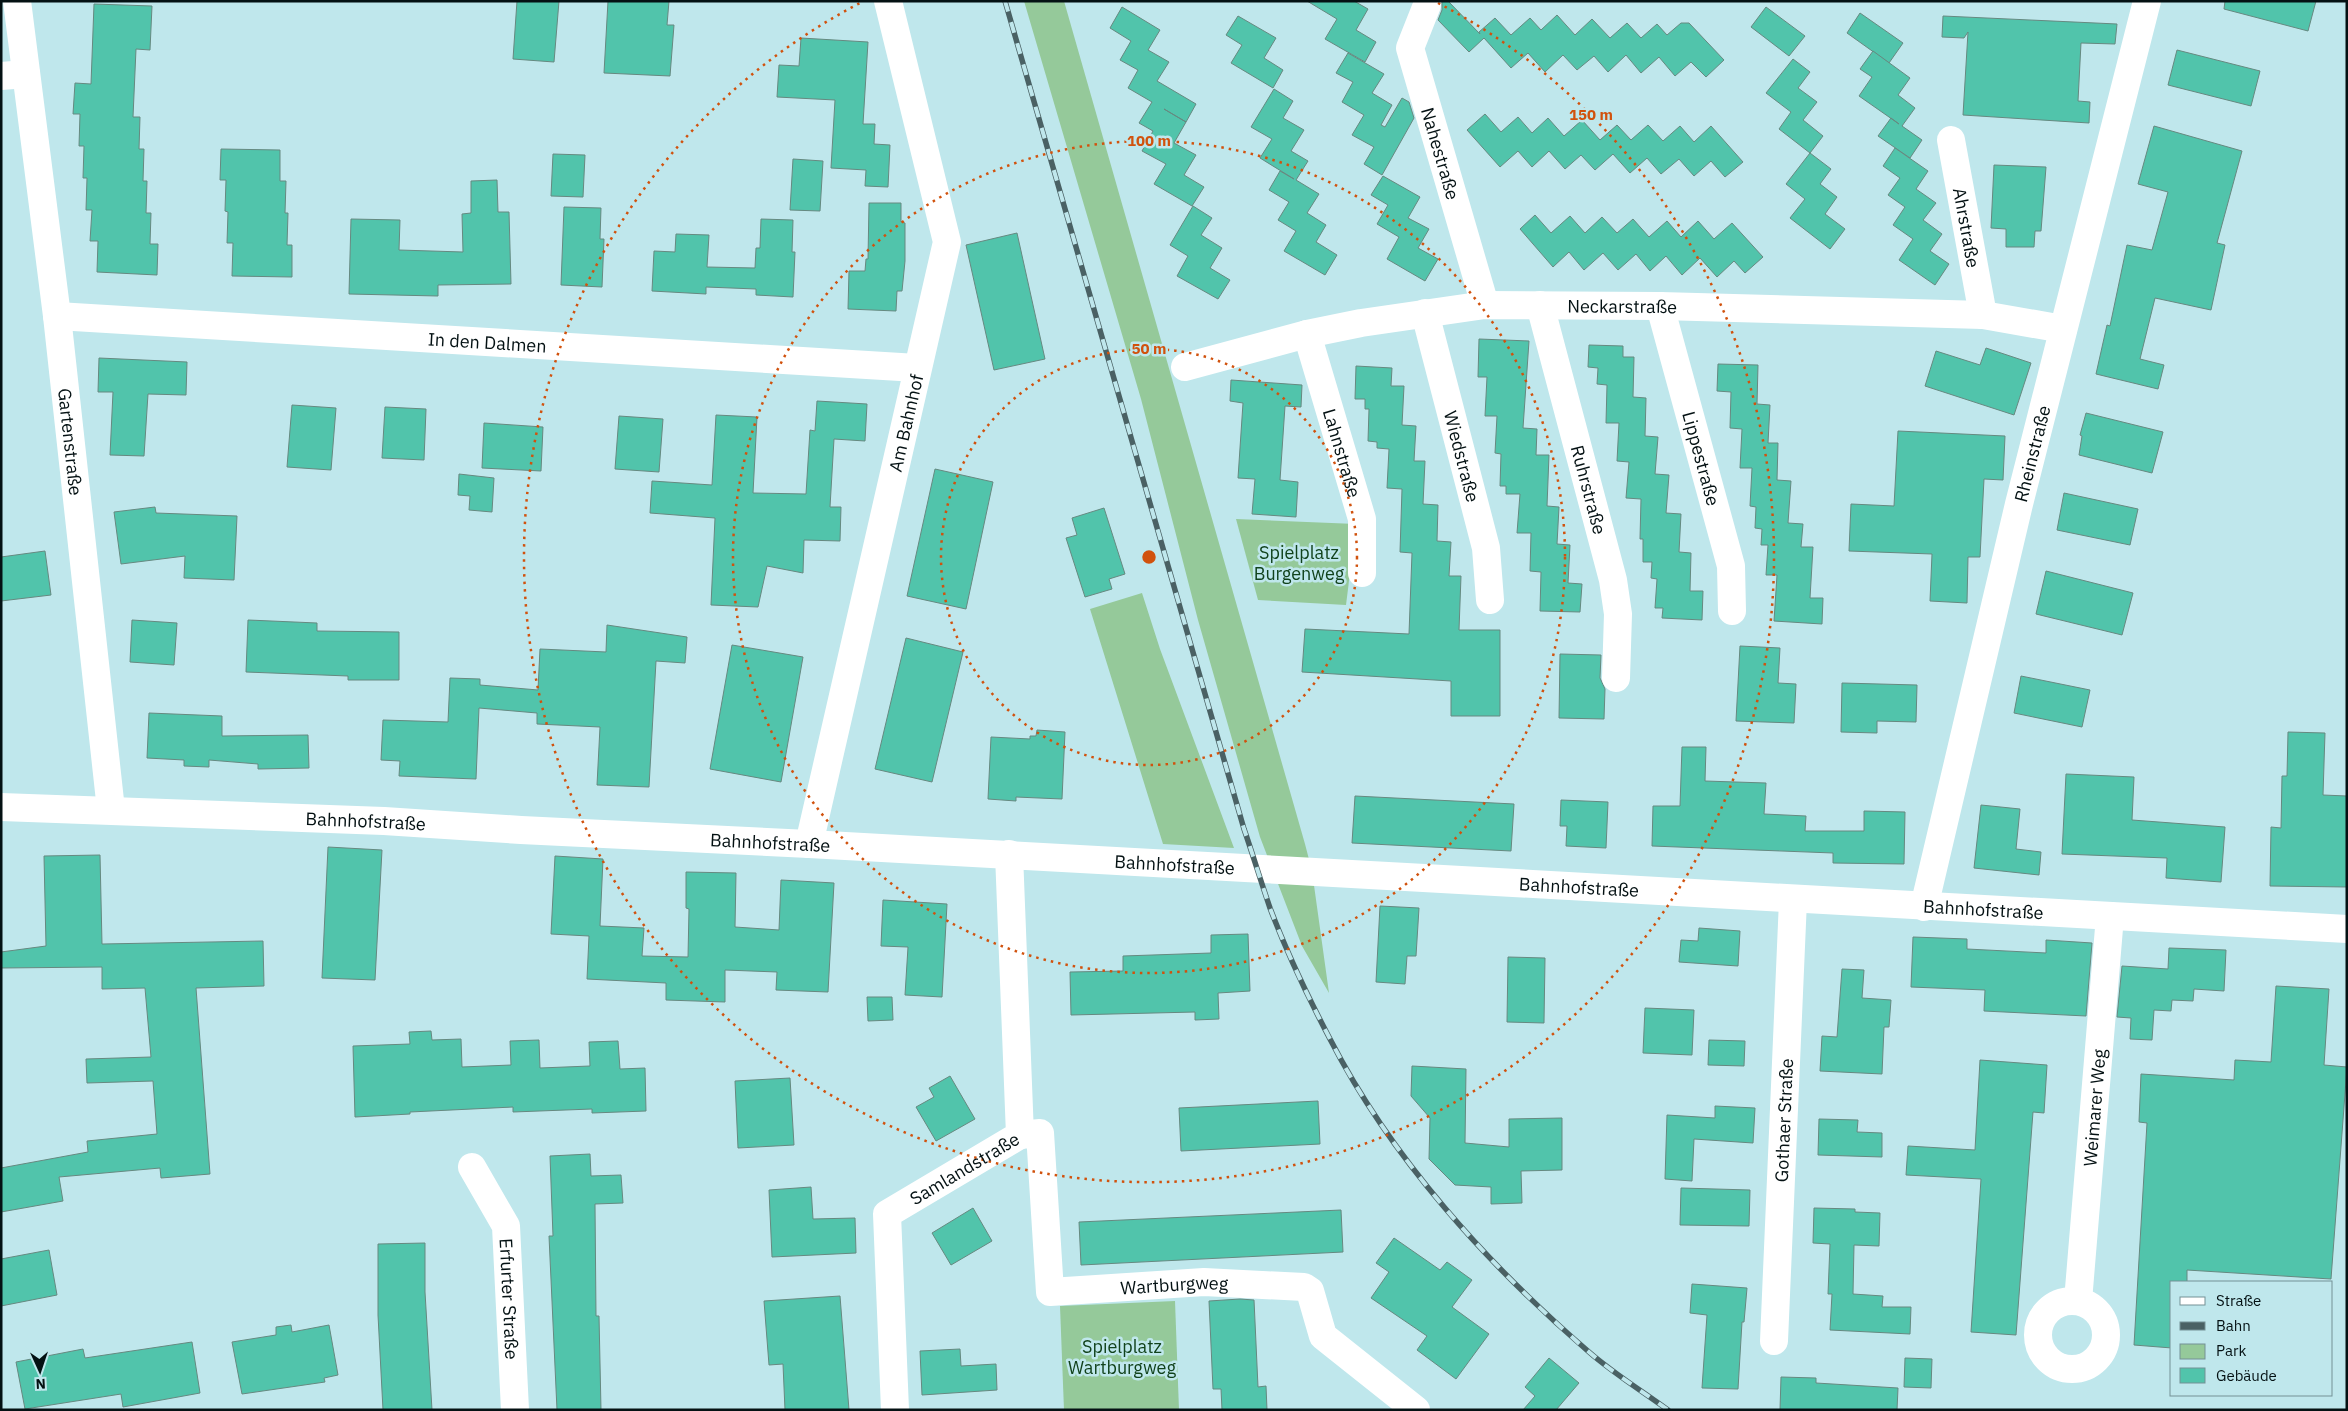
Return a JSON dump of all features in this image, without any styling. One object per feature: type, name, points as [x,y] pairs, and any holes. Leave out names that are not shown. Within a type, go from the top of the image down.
[{"type":"street","name":"Gartenstraße","points":[[17,1],[14,75],[57,316],[111,810]]},
{"type":"street","name":"Am Bahnhof","points":[[810,844],[947,242],[888,1]]},
{"type":"street","name":"Rheinstraße","points":[[1924,907],[2063,330],[2147,1]]},
{"type":"street","name":"Nahestraße","points":[[1427,5],[1410,48],[1485,305]]},
{"type":"street","name":"Ahrstraße","points":[[1951,140],[1983,315]]},
{"type":"street","name":"Neckarstraße","points":[[1185,367],[1307,334],[1425,313],[1485,305],[1660,306],[1983,315],[2063,330]]},
{"type":"street","name":"Ruhrstraße","points":[[1540,305],[1613,580],[1618,614],[1616,678]]},
{"type":"street","name":"Lippestraße","points":[[1660,306],[1731,566],[1732,611]]},
{"type":"street","name":"Wiedstraße","points":[[1425,313],[1486,548],[1490,600]]},
{"type":"street","name":"In den Dalmen","points":[[57,316],[917,368]]},
{"type":"street","name":"Lahnstraße","points":[[1307,334],[1362,519],[1362,573]]},
{"type":"street","name":"Bahnhofstraße","points":[[1,807],[384,821],[2347,929]]},
{"type":"street","name":"Samlandstraße","points":[[895,1410],[887,1214],[1020,1135],[1009,854]]},
{"type":"street","name":"Gothaer Straße","points":[[1774,1341],[1793,900]]},
{"type":"street","name":"Weimarer Weg","points":[[2078,1301],[2110,916]]},
{"type":"street","name":"Wartburgweg","points":[[1020,1135],[1040,1133],[1050,1292],[1204,1282],[1304,1287],[1310,1291],[1323,1336],[1416,1410]]},
{"type":"street","name":"Erfurter Straße","points":[[472,1167],[506,1226],[515,1410]]},
{"type":"green space","points":[[1024,1],[1064,1],[1305,844],[1312,871],[1329,993],[1302,946],[1260,837],[1198,620],[1141,399]]},
{"type":"green space","name":"Spielplatz Burgenweg","points":[[1236,519],[1356,524],[1346,605],[1258,600]]},
{"type":"green space","points":[[1142,593],[1160,649],[1234,848],[1163,844],[1090,609]]},
{"type":"green space","name":"Spielplatz Wartburgweg","points":[[1175,1301],[1179,1410],[1064,1410],[1060,1306]]},
{"type":"building","points":[[517,1],[559,1],[554,62],[513,59]]},
{"type":"building","points":[[608,1],[669,1],[667,25],[674,25],[670,76],[604,73]]},
{"type":"building","points":[[1307,1],[1354,1],[1368,9],[1356,30],[1376,42],[1365,62],[1325,39],[1337,19]]},
{"type":"building","points":[[1442,1],[1448,1],[1480,34],[1479,32],[1495,18],[1511,35],[1530,18],[1541,30],[1557,15],[1575,35],[1592,19],[1610,38],[1627,23],[1641,38],[1657,24],[1667,35],[1681,23],[1689,23],[1724,60],[1706,77],[1691,62],[1675,76],[1659,57],[1641,73],[1626,55],[1608,72],[1594,56],[1577,70],[1563,55],[1545,72],[1528,53],[1511,68],[1484,38],[1469,52],[1438,20],[1442,10]]},
{"type":"building","points":[[2225,1],[2316,1],[2308,31],[2224,9]]},
{"type":"building","points":[[94,4],[152,6],[150,50],[136,49],[133,117],[140,117],[139,149],[144,149],[143,181],[147,181],[146,213],[151,213],[150,244],[158,244],[157,275],[97,272],[98,241],[90,241],[92,210],[86,210],[87,178],[83,178],[84,146],[79,146],[80,114],[73,114],[75,83],[91,84]]},
{"type":"building","points":[[1122,7],[1160,30],[1148,50],[1169,62],[1157,81],[1196,104],[1174,143],[1196,155],[1184,175],[1204,187],[1192,206],[1154,184],[1166,164],[1142,151],[1153,131],[1139,123],[1152,102],[1128,88],[1138,70],[1120,60],[1131,41],[1110,28]]},
{"type":"building","points":[[1766,7],[1805,36],[1789,56],[1751,27]]},
{"type":"building","points":[[1860,13],[1903,43],[1889,63],[1847,33]]},
{"type":"building","points":[[1238,16],[1276,38],[1264,58],[1283,70],[1273,88],[1231,63],[1242,45],[1226,35]]},
{"type":"building","points":[[1943,16],[2117,24],[2115,44],[2081,43],[2078,101],[2090,102],[2089,123],[1963,115],[1968,32],[1964,38],[1942,37]]},
{"type":"building","points":[[801,38],[868,42],[863,124],[875,124],[874,144],[890,145],[888,187],[865,186],[866,170],[831,168],[835,100],[777,97],[779,65],[799,66]]},
{"type":"building","points":[[2177,50],[2260,71],[2251,106],[2168,85]]},
{"type":"building","points":[[1873,51],[1910,78],[1898,95],[1915,108],[1902,126],[1922,140],[1910,158],[1878,136],[1891,118],[1859,96],[1872,77],[1860,69]]},
{"type":"building","points":[[1348,53],[1384,74],[1372,93],[1392,105],[1381,125],[1385,127],[1402,98],[1409,102],[1414,118],[1382,175],[1364,164],[1374,147],[1352,135],[1364,115],[1342,102],[1353,82],[1336,73]]},
{"type":"building","points":[[1793,59],[1810,72],[1798,88],[1817,102],[1803,120],[1823,136],[1810,153],[1779,129],[1791,112],[1766,93]]},
{"type":"building","points":[[1274,89],[1293,101],[1283,118],[1304,130],[1291,151],[1308,161],[1296,180],[1319,194],[1307,213],[1326,225],[1316,242],[1337,255],[1325,275],[1284,251],[1296,231],[1278,220],[1289,202],[1269,190],[1280,171],[1294,179],[1260,158],[1272,139],[1251,127]]},
{"type":"building","points":[[1485,114],[1501,132],[1518,117],[1532,133],[1548,118],[1564,136],[1582,120],[1600,140],[1617,125],[1631,140],[1648,125],[1663,141],[1680,126],[1694,142],[1711,126],[1743,162],[1725,177],[1711,161],[1694,176],[1679,159],[1661,174],[1647,158],[1630,173],[1613,154],[1595,170],[1581,155],[1565,169],[1549,151],[1532,167],[1518,151],[1500,167],[1467,130]]},
{"type":"building","points":[[2154,126],[2242,151],[2217,243],[2225,245],[2211,310],[2155,298],[2140,359],[2164,365],[2158,389],[2096,374],[2107,325],[2110,326],[2127,245],[2152,250],[2168,192],[2138,184]]},
{"type":"building","points":[[1895,148],[1928,171],[1916,189],[1936,203],[1923,220],[1942,234],[1930,251],[1949,264],[1935,285],[1899,260],[1913,239],[1893,225],[1905,207],[1888,195],[1900,178],[1883,166]]},
{"type":"building","points":[[221,149],[280,150],[280,181],[286,181],[287,245],[292,245],[292,277],[232,276],[233,243],[227,243],[226,180],[220,180]]},
{"type":"building","points":[[1810,153],[1831,169],[1820,184],[1837,197],[1825,214],[1845,229],[1830,249],[1790,218],[1805,199],[1786,184]]},
{"type":"building","points":[[553,154],[585,155],[583,197],[551,196]]},
{"type":"building","points":[[793,159],[823,161],[820,211],[790,210]]},
{"type":"building","points":[[1994,165],[2046,167],[2041,231],[2035,231],[2034,247],[2006,247],[2006,229],[1991,228]]},
{"type":"building","points":[[1383,176],[1420,197],[1408,218],[1429,229],[1418,248],[1438,259],[1425,281],[1387,259],[1399,237],[1377,224],[1388,205],[1371,195]]},
{"type":"building","points":[[497,180],[498,212],[509,212],[511,284],[438,285],[438,296],[349,294],[351,219],[400,220],[399,250],[463,252],[462,214],[471,213],[471,181]]},
{"type":"building","points":[[869,203],[901,203],[901,222],[905,223],[905,261],[902,291],[897,291],[896,311],[848,309],[849,271],[865,271],[866,259],[868,259]]},
{"type":"building","points":[[1193,206],[1212,218],[1201,235],[1222,248],[1210,268],[1230,280],[1218,299],[1177,276],[1188,256],[1170,245]]},
{"type":"building","points":[[564,207],[601,208],[600,239],[604,239],[602,287],[561,285]]},
{"type":"building","points":[[1535,215],[1551,233],[1570,216],[1585,233],[1602,217],[1617,233],[1633,219],[1649,237],[1667,221],[1681,237],[1698,221],[1714,239],[1732,223],[1763,257],[1745,273],[1734,261],[1717,277],[1700,258],[1682,275],[1666,256],[1650,271],[1636,254],[1618,270],[1603,253],[1584,270],[1569,252],[1553,267],[1520,229]]},
{"type":"building","points":[[761,219],[793,220],[792,252],[795,252],[793,297],[756,295],[756,289],[706,287],[706,294],[652,291],[654,251],[675,252],[676,234],[709,235],[707,267],[755,268],[756,248],[760,248]]},
{"type":"building","points":[[1017,233],[1045,359],[994,370],[966,245]]},
{"type":"building","points":[[1479,339],[1529,341],[1523,428],[1537,429],[1536,455],[1549,455],[1547,506],[1559,507],[1557,544],[1570,545],[1568,583],[1582,584],[1580,612],[1540,611],[1541,572],[1530,571],[1531,533],[1517,533],[1520,494],[1506,494],[1506,486],[1500,486],[1501,454],[1495,453],[1497,416],[1485,416],[1487,377],[1478,377]]},
{"type":"building","points":[[1589,345],[1623,346],[1623,357],[1634,357],[1633,397],[1646,398],[1645,436],[1658,437],[1655,474],[1669,475],[1666,513],[1681,514],[1679,552],[1691,553],[1690,591],[1703,591],[1702,620],[1662,618],[1663,608],[1655,608],[1657,579],[1651,578],[1652,562],[1643,562],[1643,539],[1640,539],[1641,499],[1626,498],[1629,462],[1617,461],[1619,423],[1606,423],[1607,385],[1597,384],[1598,368],[1588,367]]},
{"type":"building","points":[[1986,348],[2031,363],[2014,415],[1925,386],[1936,351],[1980,365]]},
{"type":"building","points":[[99,358],[187,362],[186,395],[148,394],[144,456],[110,455],[113,392],[98,392]]},
{"type":"building","points":[[1718,364],[1758,365],[1757,404],[1770,405],[1768,443],[1778,443],[1777,480],[1791,481],[1788,523],[1803,524],[1801,547],[1813,547],[1810,598],[1823,598],[1822,624],[1774,621],[1777,575],[1766,575],[1768,545],[1761,545],[1762,529],[1755,528],[1756,507],[1750,506],[1752,468],[1740,468],[1742,429],[1730,428],[1731,392],[1717,391]]},
{"type":"building","points":[[1356,366],[1392,368],[1391,386],[1404,386],[1402,425],[1416,426],[1414,461],[1425,461],[1423,504],[1438,505],[1437,541],[1451,542],[1449,576],[1461,576],[1459,630],[1500,630],[1500,716],[1451,716],[1451,681],[1302,672],[1305,629],[1409,634],[1412,553],[1400,552],[1402,489],[1387,488],[1389,449],[1377,448],[1377,442],[1368,441],[1369,409],[1365,409],[1365,399],[1355,399]]},
{"type":"building","points":[[1231,380],[1302,385],[1301,407],[1285,406],[1280,480],[1298,482],[1296,517],[1252,514],[1255,479],[1238,478],[1243,403],[1230,401]]},
{"type":"building","points":[[817,401],[867,404],[865,441],[834,439],[830,507],[841,507],[840,541],[804,540],[803,573],[767,566],[758,607],[711,605],[715,518],[650,513],[652,481],[712,485],[716,415],[757,417],[753,493],[806,494],[810,430],[815,431]]},
{"type":"building","points":[[292,405],[336,408],[331,470],[287,467]]},
{"type":"building","points":[[385,407],[426,409],[424,460],[382,458]]},
{"type":"building","points":[[2086,413],[2163,432],[2152,473],[2079,455],[2082,436],[2080,435]]},
{"type":"building","points":[[619,416],[663,419],[659,472],[615,469]]},
{"type":"building","points":[[484,423],[543,427],[541,471],[482,468]]},
{"type":"building","points":[[1898,431],[2005,436],[2003,480],[1984,479],[1980,557],[1968,557],[1967,603],[1930,601],[1932,554],[1849,551],[1851,504],[1894,506]]},
{"type":"building","points":[[935,469],[993,482],[966,609],[907,596]]},
{"type":"building","points":[[459,474],[494,478],[492,512],[469,510],[470,496],[458,495]]},
{"type":"building","points":[[2064,493],[2138,509],[2130,545],[2057,530]]},
{"type":"building","points":[[155,507],[156,513],[237,516],[234,580],[184,578],[185,556],[121,564],[114,512]]},
{"type":"building","points":[[1104,508],[1125,574],[1109,579],[1112,589],[1085,597],[1066,538],[1077,535],[1072,518]]},
{"type":"building","points":[[45,551],[51,595],[1,601],[1,557]]},
{"type":"building","points":[[2046,571],[2133,593],[2122,635],[2036,614]]},
{"type":"building","points":[[132,620],[177,623],[174,665],[130,662]]},
{"type":"building","points":[[248,620],[317,623],[317,631],[399,632],[399,680],[348,680],[348,676],[246,672]]},
{"type":"building","points":[[607,625],[687,637],[685,663],[656,661],[649,787],[597,785],[600,727],[537,724],[537,713],[479,708],[476,779],[399,776],[400,761],[381,760],[383,720],[448,722],[450,678],[480,679],[480,685],[538,690],[540,649],[606,652]]},
{"type":"building","points":[[906,638],[963,652],[932,782],[875,769]]},
{"type":"building","points":[[732,645],[803,657],[781,782],[710,769]]},
{"type":"building","points":[[1740,646],[1780,648],[1778,683],[1796,684],[1794,723],[1736,721]]},
{"type":"building","points":[[1560,654],[1601,655],[1600,678],[1605,689],[1604,719],[1559,718]]},
{"type":"building","points":[[2021,676],[2090,690],[2082,727],[2014,713]]},
{"type":"building","points":[[1842,683],[1917,685],[1916,722],[1877,721],[1877,733],[1841,732]]},
{"type":"building","points":[[149,713],[222,716],[222,736],[308,735],[309,768],[258,769],[258,764],[209,760],[209,767],[184,766],[184,760],[147,758]]},
{"type":"building","points":[[1037,730],[1065,732],[1062,799],[1016,797],[1016,801],[988,799],[991,737],[1030,739],[1030,736],[1036,736]]},
{"type":"building","points":[[2288,732],[2325,733],[2323,795],[2347,796],[2347,887],[2270,886],[2271,827],[2281,828],[2282,776],[2287,776]]},
{"type":"building","points":[[1682,747],[1706,747],[1705,781],[1766,783],[1764,814],[1806,816],[1805,831],[1864,831],[1864,811],[1905,812],[1904,864],[1833,863],[1833,853],[1652,846],[1653,806],[1680,806]]},
{"type":"building","points":[[2066,774],[2134,777],[2132,820],[2225,827],[2221,882],[2166,878],[2167,858],[2062,854]]},
{"type":"building","points":[[1355,796],[1514,804],[1511,851],[1352,843]]},
{"type":"building","points":[[1561,800],[1608,802],[1606,848],[1566,846],[1567,826],[1560,826]]},
{"type":"building","points":[[1981,805],[2020,809],[2016,849],[2041,852],[2039,875],[1974,868]]},
{"type":"building","points":[[328,847],[382,850],[375,980],[322,978]]},
{"type":"building","points":[[100,855],[102,944],[263,941],[264,986],[196,988],[210,1174],[161,1178],[160,1168],[59,1177],[63,1201],[1,1212],[1,1168],[88,1152],[87,1141],[157,1134],[153,1081],[87,1083],[86,1059],[151,1057],[145,988],[102,989],[102,967],[1,968],[1,952],[46,946],[44,856]]},
{"type":"building","points":[[555,856],[603,859],[600,926],[644,928],[642,956],[688,957],[689,909],[686,908],[686,872],[736,873],[735,927],[779,930],[781,880],[834,883],[828,992],[776,990],[777,972],[725,970],[725,1002],[666,1000],[666,983],[587,979],[589,936],[551,934]]},
{"type":"building","points":[[883,900],[947,904],[942,997],[905,995],[908,947],[881,946]]},
{"type":"building","points":[[1380,906],[1419,908],[1416,956],[1407,956],[1405,984],[1376,982]]},
{"type":"building","points":[[1699,928],[1740,931],[1738,966],[1679,962],[1681,940],[1698,941]]},
{"type":"building","points":[[1248,934],[1250,991],[1218,993],[1219,1019],[1195,1020],[1195,1012],[1071,1015],[1070,972],[1123,971],[1123,956],[1211,953],[1211,935]]},
{"type":"building","points":[[1913,937],[1967,939],[1967,949],[2046,953],[2046,940],[2092,943],[2086,1016],[1984,1011],[1985,990],[1911,987]]},
{"type":"building","points":[[2169,948],[2226,950],[2224,991],[2194,989],[2193,1001],[2172,1000],[2171,1011],[2154,1010],[2152,1040],[2130,1039],[2131,1018],[2117,1017],[2122,966],[2168,969]]},
{"type":"building","points":[[1508,957],[1545,958],[1544,1023],[1507,1022]]},
{"type":"building","points":[[1842,969],[1864,970],[1862,998],[1891,1000],[1889,1027],[1884,1027],[1882,1074],[1820,1071],[1822,1036],[1837,1037]]},
{"type":"building","points":[[2276,986],[2329,989],[2324,1065],[2347,1067],[2331,1279],[2187,1270],[2187,1281],[2170,1281],[2170,1348],[2134,1345],[2147,1123],[2139,1122],[2141,1074],[2234,1080],[2235,1060],[2271,1062]]},
{"type":"building","points":[[867,997],[892,997],[893,1020],[868,1021]]},
{"type":"building","points":[[1645,1008],[1694,1010],[1692,1055],[1643,1053]]},
{"type":"building","points":[[431,1031],[432,1040],[461,1039],[462,1067],[511,1065],[510,1041],[539,1040],[540,1068],[590,1066],[589,1042],[618,1041],[620,1069],[645,1068],[646,1111],[592,1113],[592,1109],[513,1112],[513,1107],[410,1112],[410,1114],[355,1117],[353,1046],[410,1044],[409,1032]]},
{"type":"building","points":[[1709,1040],[1745,1041],[1744,1066],[1708,1065]]},
{"type":"building","points":[[1980,1060],[2047,1065],[2044,1113],[2033,1112],[2016,1335],[1971,1332],[1981,1179],[1906,1175],[1908,1146],[1975,1150]]},
{"type":"building","points":[[1412,1066],[1466,1069],[1465,1143],[1509,1147],[1509,1119],[1562,1118],[1562,1170],[1521,1171],[1522,1203],[1491,1204],[1491,1187],[1455,1185],[1429,1159],[1430,1118],[1411,1096]]},
{"type":"building","points":[[950,1076],[975,1119],[936,1141],[916,1107],[934,1097],[929,1088]]},
{"type":"building","points":[[790,1078],[794,1145],[738,1148],[735,1081]]},
{"type":"building","points":[[1318,1101],[1320,1144],[1181,1151],[1179,1108]]},
{"type":"building","points":[[1715,1106],[1755,1108],[1753,1143],[1694,1139],[1692,1181],[1665,1179],[1667,1115],[1715,1118]]},
{"type":"building","points":[[1819,1119],[1858,1120],[1857,1132],[1882,1133],[1882,1157],[1818,1155]]},
{"type":"building","points":[[590,1154],[591,1176],[621,1175],[623,1203],[595,1204],[596,1316],[599,1316],[601,1410],[557,1410],[549,1236],[553,1236],[550,1156]]},
{"type":"building","points":[[811,1187],[813,1219],[855,1218],[856,1253],[772,1257],[769,1190]]},
{"type":"building","points":[[1681,1188],[1750,1190],[1749,1226],[1680,1225]]},
{"type":"building","points":[[973,1208],[992,1241],[951,1265],[932,1233]]},
{"type":"building","points":[[1814,1208],[1855,1209],[1855,1212],[1880,1213],[1879,1246],[1854,1245],[1853,1294],[1883,1296],[1882,1307],[1911,1307],[1910,1334],[1830,1330],[1832,1294],[1828,1294],[1830,1244],[1813,1243]]},
{"type":"building","points":[[1341,1210],[1343,1252],[1081,1265],[1079,1222]]},
{"type":"building","points":[[1394,1238],[1440,1270],[1447,1262],[1472,1280],[1452,1307],[1489,1334],[1456,1379],[1417,1350],[1427,1336],[1371,1298],[1389,1272],[1376,1263]]},
{"type":"building","points":[[425,1243],[425,1292],[432,1410],[383,1410],[378,1315],[378,1244]]},
{"type":"building","points":[[49,1250],[57,1295],[1,1306],[1,1259]]},
{"type":"building","points":[[1692,1284],[1747,1288],[1744,1322],[1742,1322],[1738,1389],[1702,1388],[1707,1315],[1690,1313]]},
{"type":"building","points":[[840,1296],[849,1410],[785,1410],[783,1364],[769,1365],[764,1301]]},
{"type":"building","points":[[1254,1300],[1258,1387],[1266,1386],[1267,1410],[1222,1410],[1221,1389],[1213,1389],[1209,1301]]},
{"type":"building","points":[[291,1325],[292,1332],[329,1325],[338,1375],[324,1378],[325,1382],[242,1394],[232,1342],[276,1335],[276,1327]]},
{"type":"building","points":[[192,1342],[200,1393],[123,1407],[121,1394],[25,1409],[16,1362],[83,1349],[85,1358]]},
{"type":"building","points":[[960,1349],[961,1366],[996,1364],[997,1390],[922,1395],[920,1351]]},
{"type":"building","points":[[1549,1358],[1579,1383],[1556,1410],[1523,1410],[1535,1396],[1525,1387]]},
{"type":"building","points":[[1905,1358],[1932,1359],[1931,1388],[1904,1387]]},
{"type":"building","points":[[1781,1377],[1816,1378],[1816,1383],[1898,1388],[1897,1410],[1780,1410]]},
{"type":"railway","points":[[1005,1],[1244,829],[1270,908],[1298,975],[1354,1083],[1382,1126],[1445,1208],[1514,1283],[1551,1318],[1598,1360],[1668,1410]]}]
